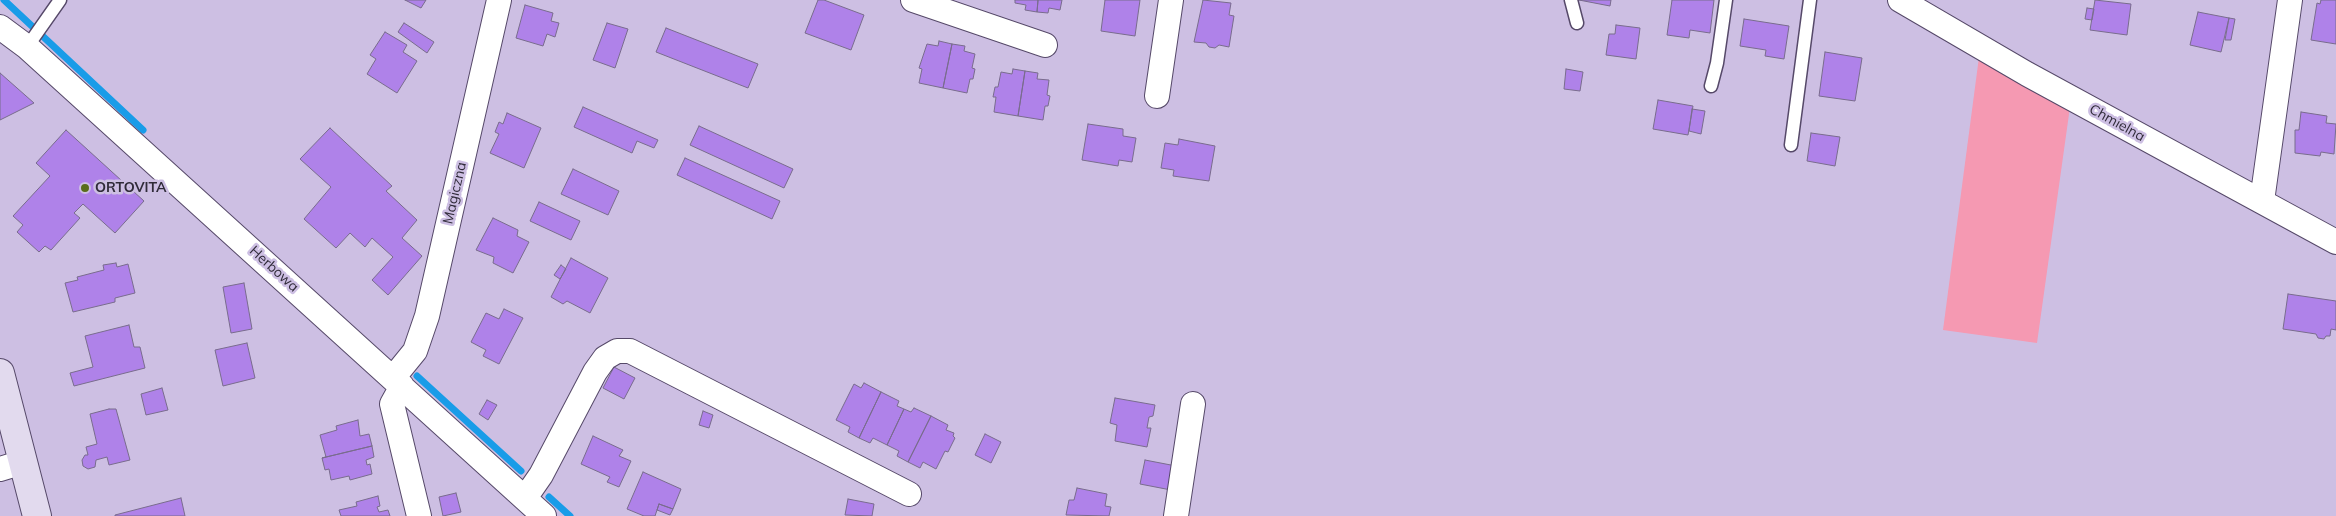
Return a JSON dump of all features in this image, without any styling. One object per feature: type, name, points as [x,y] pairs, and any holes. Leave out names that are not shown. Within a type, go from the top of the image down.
[{"type":"street","name":"Magiczna","points":[[419,516],[392,404],[398,382],[415,351],[427,316],[499,0]]},
{"type":"street","points":[[913,0],[1045,45]]},
{"type":"street","points":[[1157,96],[1171,0]]},
{"type":"street","name":"Chmielna","points":[[1900,0],[1922,6],[2027,74],[2336,242]]},
{"type":"street","points":[[2262,202],[2290,0]]},
{"type":"street","name":"Herbowa","points":[[0,27],[27,47],[544,516]]},
{"type":"street","points":[[524,498],[542,475],[595,372],[605,358],[617,351],[630,351],[909,494]]},
{"type":"street","points":[[0,372],[12,466],[37,516]]},
{"type":"street","points":[[1176,516],[1193,404]]},
{"type":"lane","points":[[27,47],[60,0]]},
{"type":"lane","points":[[1571,0],[1577,23]]},
{"type":"lane","points":[[1711,86],[1717,63],[1726,0]]},
{"type":"lane","points":[[1791,145],[1810,0]]},
{"type":"shaded area","points":[[1979,57],[2070,107],[2037,343],[1943,330]]},
{"type":"building","points":[[405,0],[426,0],[421,8]]},
{"type":"building","points":[[818,0],[824,0],[864,15],[851,50],[805,33]]},
{"type":"building","points":[[1015,0],[1038,0],[1037,12],[1025,10],[1026,5],[1015,3]]},
{"type":"building","points":[[1038,0],[1062,0],[1060,10],[1049,8],[1048,13],[1037,12]]},
{"type":"building","points":[[1105,0],[1140,0],[1135,36],[1101,31]]},
{"type":"building","points":[[1203,0],[1231,3],[1229,15],[1234,16],[1229,47],[1219,45],[1215,48],[1209,47],[1206,43],[1194,42]]},
{"type":"building","points":[[1579,0],[1611,0],[1610,6]]},
{"type":"building","points":[[1672,0],[1714,0],[1710,33],[1690,30],[1689,38],[1667,35]]},
{"type":"building","points":[[2095,0],[2131,4],[2127,35],[2090,30]]},
{"type":"building","points":[[2321,0],[2336,0],[2336,44],[2311,40],[2317,3],[2320,4]]},
{"type":"building","points":[[525,5],[553,13],[551,21],[559,23],[555,37],[547,34],[543,46],[516,38]]},
{"type":"building","points":[[2087,8],[2094,9],[2092,20],[2085,19]]},
{"type":"building","points":[[2198,12],[2229,18],[2221,52],[2190,45]]},
{"type":"building","points":[[2229,18],[2235,19],[2231,40],[2225,40]]},
{"type":"building","points":[[1744,19],[1789,26],[1784,59],[1765,56],[1766,50],[1740,46]]},
{"type":"building","points":[[404,23],[434,42],[427,53],[398,32]]},
{"type":"building","points":[[607,23],[628,29],[615,68],[593,60]]},
{"type":"building","points":[[1616,25],[1640,28],[1636,59],[1606,55],[1609,34],[1615,34]]},
{"type":"building","points":[[666,28],[758,64],[748,88],[656,52]]},
{"type":"building","points":[[385,32],[407,45],[403,52],[417,61],[397,93],[367,74],[376,59],[370,55]]},
{"type":"building","points":[[939,41],[952,44],[943,88],[919,83],[922,69],[919,68],[927,44],[938,46]]},
{"type":"building","points":[[952,44],[965,46],[964,51],[975,54],[972,68],[975,69],[973,79],[970,79],[967,93],[943,88]]},
{"type":"building","points":[[1825,52],[1862,58],[1855,101],[1819,96]]},
{"type":"building","points":[[1013,69],[1025,71],[1018,116],[994,112],[996,97],[993,97],[995,87],[998,87],[1001,72],[1012,74]]},
{"type":"building","points":[[1566,69],[1583,72],[1580,91],[1564,89]]},
{"type":"building","points":[[1025,71],[1038,73],[1037,79],[1049,80],[1047,95],[1050,96],[1048,106],[1045,106],[1043,120],[1018,116]]},
{"type":"building","points":[[0,73],[34,103],[0,120]]},
{"type":"building","points":[[1658,100],[1693,106],[1688,135],[1653,129]]},
{"type":"building","points":[[583,107],[658,140],[654,148],[637,141],[632,153],[574,127]]},
{"type":"building","points":[[1692,109],[1705,111],[1701,134],[1689,131]]},
{"type":"building","points":[[2301,112],[2327,116],[2326,123],[2336,124],[2334,154],[2321,152],[2320,156],[2295,153],[2295,130],[2299,130]]},
{"type":"building","points":[[507,113],[541,128],[524,168],[490,153],[499,134],[495,132],[499,122],[503,124]]},
{"type":"building","points":[[1088,124],[1123,129],[1123,136],[1136,138],[1132,162],[1119,160],[1118,166],[1082,160]]},
{"type":"building","points":[[699,126],[793,169],[784,188],[690,145]]},
{"type":"building","points":[[330,128],[392,186],[386,191],[417,220],[402,238],[422,256],[388,295],[372,280],[393,257],[372,238],[365,247],[350,233],[336,248],[304,219],[331,187],[300,159]]},
{"type":"building","name":"ORTOVITA","points":[[66,130],[144,201],[115,233],[83,204],[74,213],[80,218],[51,250],[45,246],[39,252],[17,232],[23,225],[13,216],[50,176],[36,163]]},
{"type":"building","points":[[1811,133],[1840,137],[1835,166],[1807,161]]},
{"type":"building","points":[[1179,139],[1215,146],[1209,181],[1173,176],[1174,170],[1161,168],[1165,143],[1178,145]]},
{"type":"building","points":[[685,158],[780,201],[772,219],[677,175]]},
{"type":"building","points":[[573,169],[619,191],[608,215],[561,194]]},
{"type":"building","points":[[539,202],[580,221],[571,240],[530,221]]},
{"type":"building","points":[[493,218],[518,230],[517,236],[529,242],[513,273],[493,263],[494,257],[476,250]]},
{"type":"building","points":[[571,258],[608,278],[590,313],[567,301],[563,304],[551,297]]},
{"type":"building","points":[[116,263],[117,267],[128,264],[135,293],[115,298],[115,302],[73,312],[65,283],[78,280],[77,277],[104,270],[103,265]]},
{"type":"building","points":[[561,265],[566,269],[560,279],[554,275]]},
{"type":"building","points":[[244,283],[252,329],[231,333],[223,287]]},
{"type":"building","points":[[2288,294],[2336,301],[2336,330],[2331,329],[2330,336],[2326,336],[2324,339],[2318,338],[2316,334],[2283,329]]},
{"type":"building","points":[[504,309],[523,318],[499,364],[483,356],[486,350],[471,342],[486,313],[499,319]]},
{"type":"building","points":[[129,325],[134,347],[140,347],[145,368],[74,386],[70,373],[93,367],[85,336]]},
{"type":"building","points":[[247,343],[255,378],[223,386],[215,350]]},
{"type":"building","points":[[614,367],[635,378],[624,399],[603,388]]},
{"type":"building","points":[[864,383],[881,392],[859,438],[848,432],[850,427],[836,420],[854,384],[861,388]]},
{"type":"building","points":[[162,388],[168,410],[146,415],[141,394]]},
{"type":"building","points":[[881,392],[899,401],[897,406],[904,409],[887,445],[873,438],[870,443],[859,438]]},
{"type":"building","points":[[1115,398],[1155,405],[1153,416],[1149,417],[1147,428],[1151,428],[1147,447],[1115,441],[1117,425],[1110,423]]},
{"type":"building","points":[[487,400],[497,405],[488,420],[479,414]]},
{"type":"building","points":[[914,408],[931,416],[908,462],[897,456],[899,451],[887,445],[904,409],[911,412]]},
{"type":"building","points":[[116,409],[130,460],[109,465],[107,457],[96,460],[95,467],[88,469],[83,466],[82,460],[85,455],[88,455],[86,447],[97,444],[90,414]]},
{"type":"building","points":[[703,411],[713,415],[709,428],[699,425]]},
{"type":"building","points":[[931,416],[948,425],[946,430],[954,433],[953,436],[955,438],[948,452],[945,451],[936,469],[923,462],[920,468],[908,462]]},
{"type":"building","points":[[358,420],[360,436],[369,434],[372,446],[322,458],[326,457],[320,435],[337,430],[336,426]]},
{"type":"building","points":[[985,434],[1001,442],[991,463],[975,455]]},
{"type":"building","points":[[593,436],[623,450],[619,456],[631,461],[619,487],[607,482],[610,477],[581,464]]},
{"type":"building","points":[[372,446],[374,457],[366,460],[367,465],[370,464],[372,474],[350,480],[349,476],[331,480],[329,469],[325,470],[322,458]]},
{"type":"building","points":[[1145,460],[1176,466],[1171,490],[1140,484]]},
{"type":"building","points":[[643,472],[681,489],[673,509],[659,504],[655,516],[644,516],[627,509]]},
{"type":"building","points":[[1077,488],[1107,494],[1105,506],[1111,507],[1109,516],[1066,515],[1069,500],[1074,500]]},
{"type":"building","points":[[456,493],[461,512],[443,516],[439,497]]},
{"type":"building","points":[[378,496],[380,506],[377,507],[379,512],[388,510],[390,516],[341,516],[339,510],[357,506],[356,502]]},
{"type":"building","points":[[181,498],[185,516],[115,516],[115,515]]},
{"type":"building","points":[[848,499],[874,504],[872,516],[845,515]]},
{"type":"building","points":[[659,504],[673,509],[670,515],[657,510]]},
{"type":"waterway","points":[[4,0],[143,130]]},
{"type":"waterway","points":[[417,376],[521,471]]},
{"type":"waterway","points":[[549,497],[570,516]]},
{"type":"place","name":"ORTOVITA","points":[[85,188]]}]
